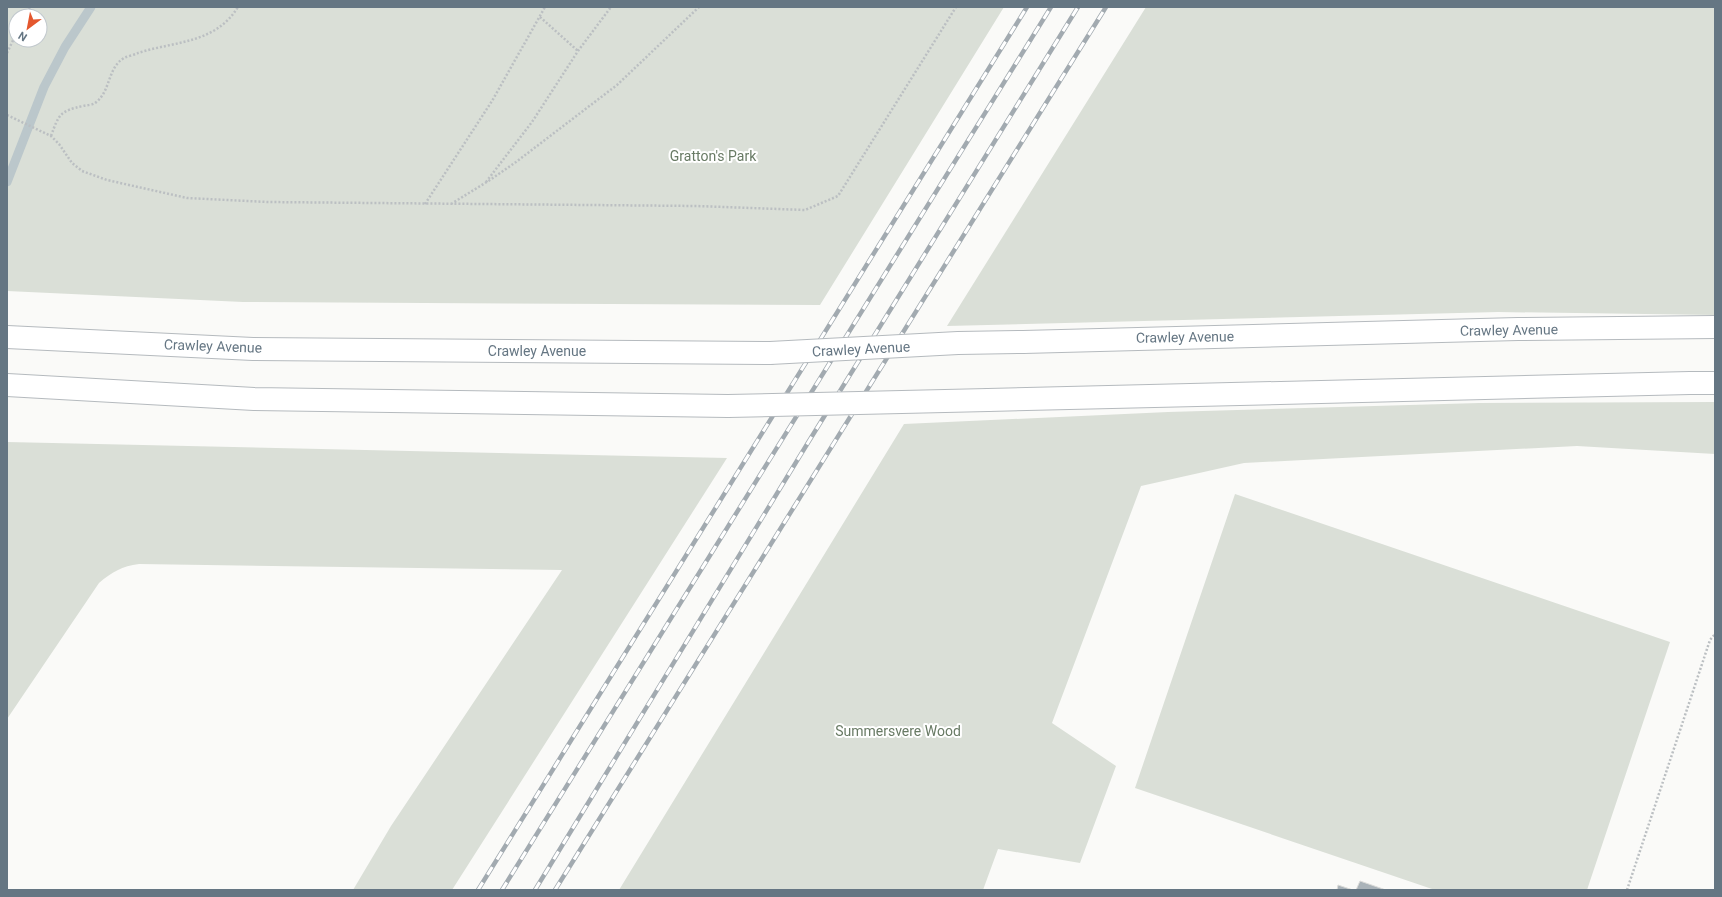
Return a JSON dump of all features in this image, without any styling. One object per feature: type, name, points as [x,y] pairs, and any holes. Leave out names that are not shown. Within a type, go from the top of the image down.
[{"type":"main road","name":"Crawley Avenue","points":[[7,336],[253,348],[770,353],[958,343],[1518,329],[1715,327]]},
{"type":"main road","points":[[7,385],[254,399],[728,406],[1715,383]]},
{"type":"path","points":[[51,136],[57,118],[67,110],[95,103],[108,88],[111,72],[123,58],[146,50],[188,42],[206,36],[232,16],[238,7]]},
{"type":"path","points":[[425,204],[492,101],[545,7]]},
{"type":"path","points":[[484,184],[532,122],[578,51],[610,7]]},
{"type":"path","points":[[450,204],[484,184],[516,162],[617,85],[699,7]]},
{"type":"path","points":[[7,115],[51,136],[72,164],[82,171],[107,180],[187,198],[267,202],[697,206],[805,210],[838,196],[956,7]]},
{"type":"path","points":[[540,17],[578,51]]},
{"type":"path","points":[[1627,890],[1710,640],[1715,634]]},
{"type":"green space","name":"Gratton's Park","points":[[7,7],[1004,7],[820,305],[243,302],[7,291]]},
{"type":"green space","points":[[1146,7],[1715,7],[1715,315],[1498,312],[947,326]]},
{"type":"green space","name":"Summersvere Wood","points":[[1715,402],[1715,454],[1577,446],[1244,463],[1141,486],[1052,723],[1116,766],[1080,863],[998,849],[983,890],[619,890],[904,424],[1168,412],[1479,403]]},
{"type":"green space","points":[[7,442],[727,458],[452,890],[353,890],[391,826],[562,570],[139,564],[127,566],[108,576],[99,583],[7,719]]},
{"type":"green space","points":[[1235,494],[1670,642],[1587,890],[1435,890],[1135,788]]},
{"type":"building","points":[[1360,881],[1386,890],[1356,890]]},
{"type":"building","points":[[1338,885],[1353,890],[1337,890]]},
{"type":"waterway","points":[[7,182],[44,87],[65,47],[91,7]]},
{"type":"railway","points":[[478,890],[1027,7]]},
{"type":"railway","points":[[502,890],[1051,7]]},
{"type":"railway","points":[[535,890],[809,441],[1078,7]]},
{"type":"railway","points":[[555,890],[1106,7]]}]
